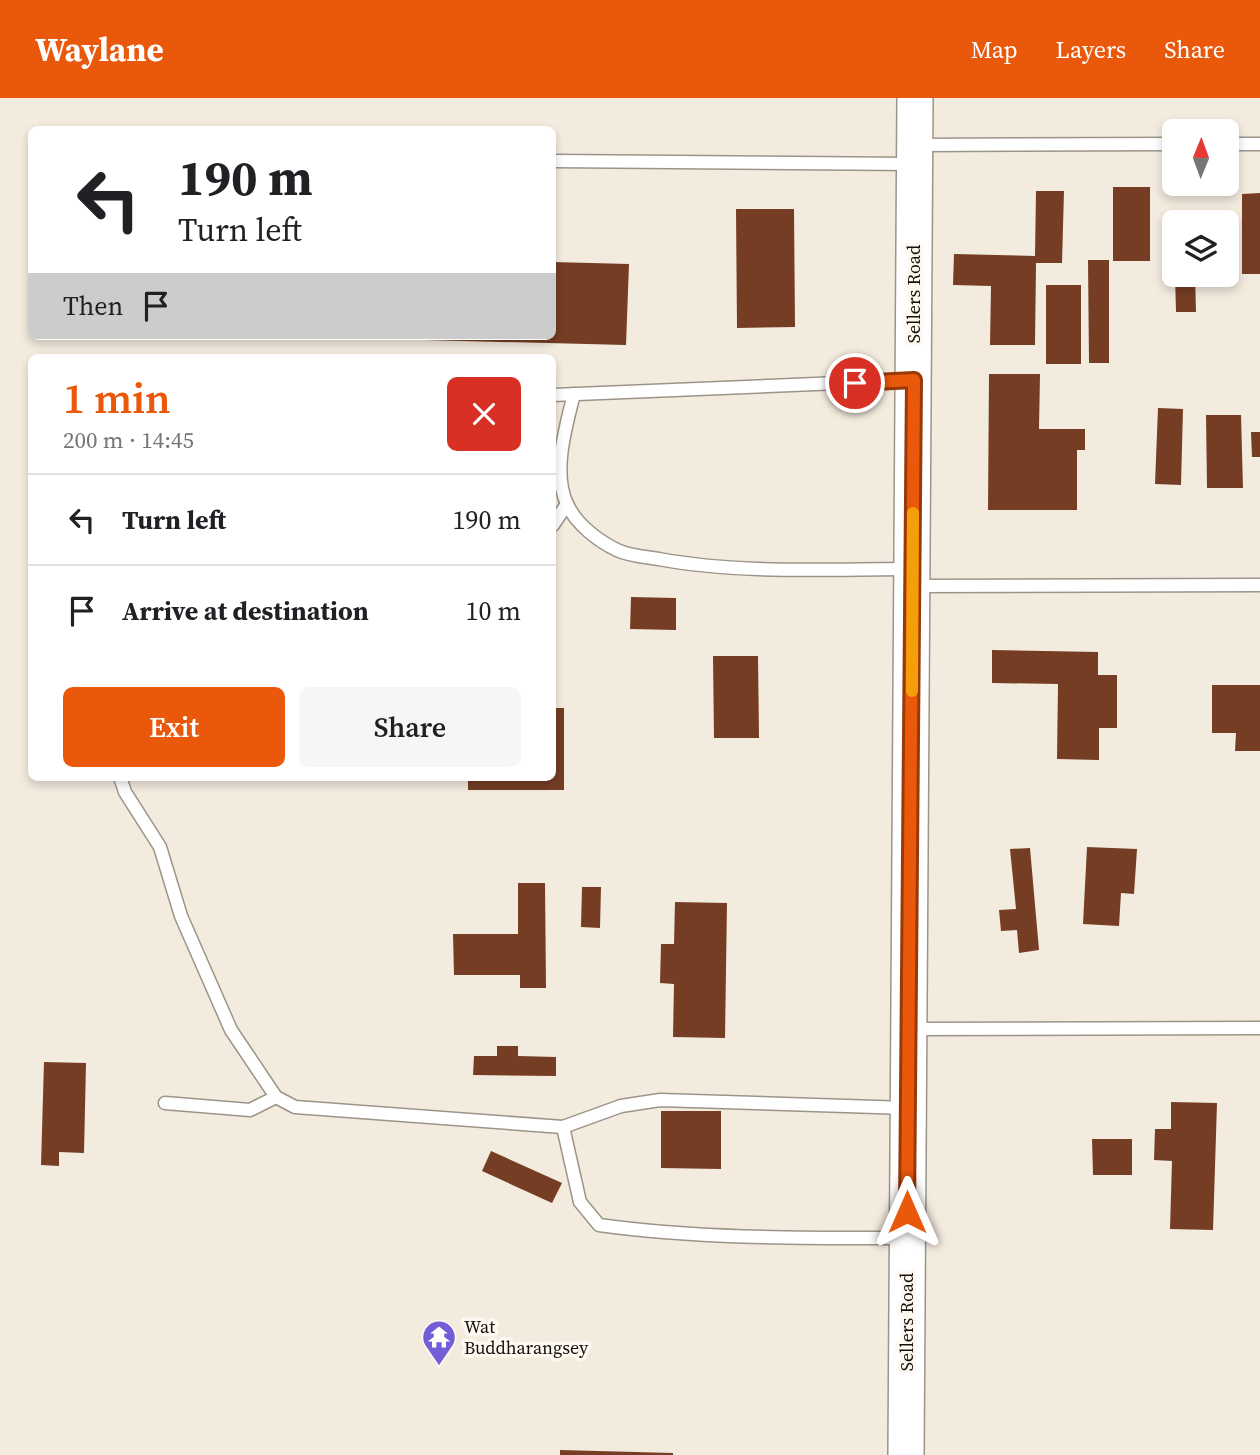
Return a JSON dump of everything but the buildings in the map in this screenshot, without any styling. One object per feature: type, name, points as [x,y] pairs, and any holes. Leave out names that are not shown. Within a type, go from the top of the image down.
[{"type":"street","name":"Sellers Road","points":[[906,1455],[915,98]]},
{"type":"lane","points":[[1239,144],[1260,144]]},
{"type":"lane","points":[[556,162],[1162,145]]},
{"type":"lane","points":[[556,395],[914,380]]},
{"type":"lane","points":[[574,394],[563,437],[561,477],[567,504],[589,533],[619,551],[692,565],[913,577],[1260,585]]},
{"type":"lane","points":[[556,520],[567,504]]},
{"type":"lane","points":[[121,781],[125,792],[160,847],[181,916],[231,1030],[276,1097],[295,1107],[563,1127],[621,1106],[660,1100],[907,1108]]},
{"type":"lane","points":[[908,1028],[1260,1028]]},
{"type":"lane","points":[[165,1103],[250,1110],[276,1097]]},
{"type":"lane","points":[[563,1127],[580,1202],[599,1225],[647,1231],[755,1237],[907,1238]]},
{"type":"slow traffic","points":[[912,691],[913,513]]},
{"type":"place","name":"Wat Buddharangsey","points":[[439,1367]]},
{"type":"route","points":[[855,383],[914,380],[907,1212]]}]
